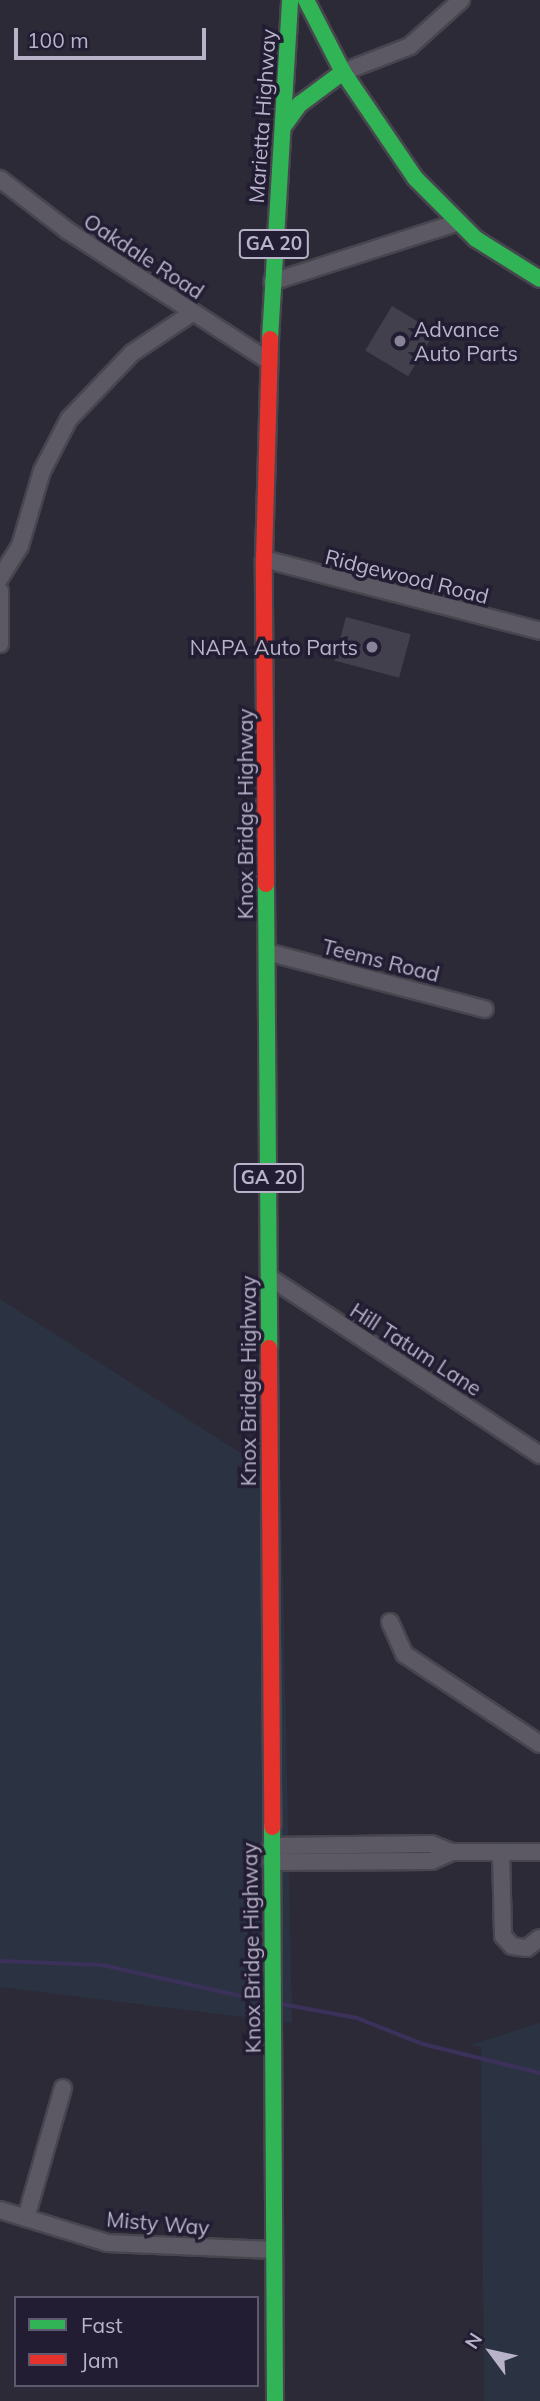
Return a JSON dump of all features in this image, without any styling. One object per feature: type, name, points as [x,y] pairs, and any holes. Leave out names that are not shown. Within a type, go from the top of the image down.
[{"type":"main road","name":"Marietta Highway","points":[[269,361],[290,0]]},
{"type":"main road","points":[[306,0],[343,72],[396,155],[459,222],[504,260],[540,279]]},
{"type":"main road","points":[[283,127],[300,104],[343,72]]},
{"type":"main road","name":"Knox Bridge Highway","points":[[269,361],[264,559],[275,2401]]},
{"type":"street","points":[[343,72],[410,46],[461,0]]},
{"type":"street","name":"Oakdale Road","points":[[0,179],[192,313],[269,361]]},
{"type":"street","points":[[272,282],[459,222]]},
{"type":"street","points":[[0,578],[20,546],[42,471],[69,419],[132,353],[192,313]]},
{"type":"street","name":"Ridgewood Road","points":[[264,559],[540,631]]},
{"type":"street","points":[[0,591],[0,644]]},
{"type":"street","name":"Teems Road","points":[[267,952],[485,1009]]},
{"type":"street","name":"Hill Tatum Lane","points":[[269,1277],[540,1455]]},
{"type":"street","points":[[390,1622],[404,1654],[540,1744]]},
{"type":"street","points":[[271,1854],[432,1861],[452,1852],[540,1852]]},
{"type":"street","points":[[501,1852],[503,1936],[512,1945],[527,1948],[540,1938]]},
{"type":"street","points":[[26,2218],[63,2088]]},
{"type":"street","name":"Misty Way","points":[[0,2210],[107,2243],[274,2250]]},
{"type":"shaded area","points":[[0,1299],[281,1479],[292,2023],[0,1987]]},
{"type":"shaded area","points":[[540,2023],[540,2401],[484,2401],[481,2047],[470,2045]]},
{"type":"building","name":"Advance Auto Parts","points":[[392,306],[435,332],[408,376],[365,351]]},
{"type":"building","name":"NAPA Auto Parts","points":[[346,617],[411,634],[399,678],[334,660]]},
{"type":"waterway","points":[[0,1961],[102,1965],[265,2001]]},
{"type":"waterway","points":[[282,2004],[357,2018],[423,2044],[540,2073]]},
{"type":"traffic: fast","points":[[270,339],[290,0]]},
{"type":"traffic: fast","points":[[283,127],[300,104],[343,72],[306,0]]},
{"type":"traffic: fast","points":[[343,72],[415,178],[476,239],[540,279]]},
{"type":"traffic: fast","points":[[266,884],[269,1348]]},
{"type":"traffic: fast","points":[[272,1827],[275,2401]]},
{"type":"traffic: jam","points":[[266,884],[264,559],[270,339]]},
{"type":"traffic: jam","points":[[269,1348],[272,1827]]},
{"type":"place","name":"Advance Auto Parts","points":[[400,341]]},
{"type":"place","name":"NAPA Auto Parts","points":[[372,647]]}]
